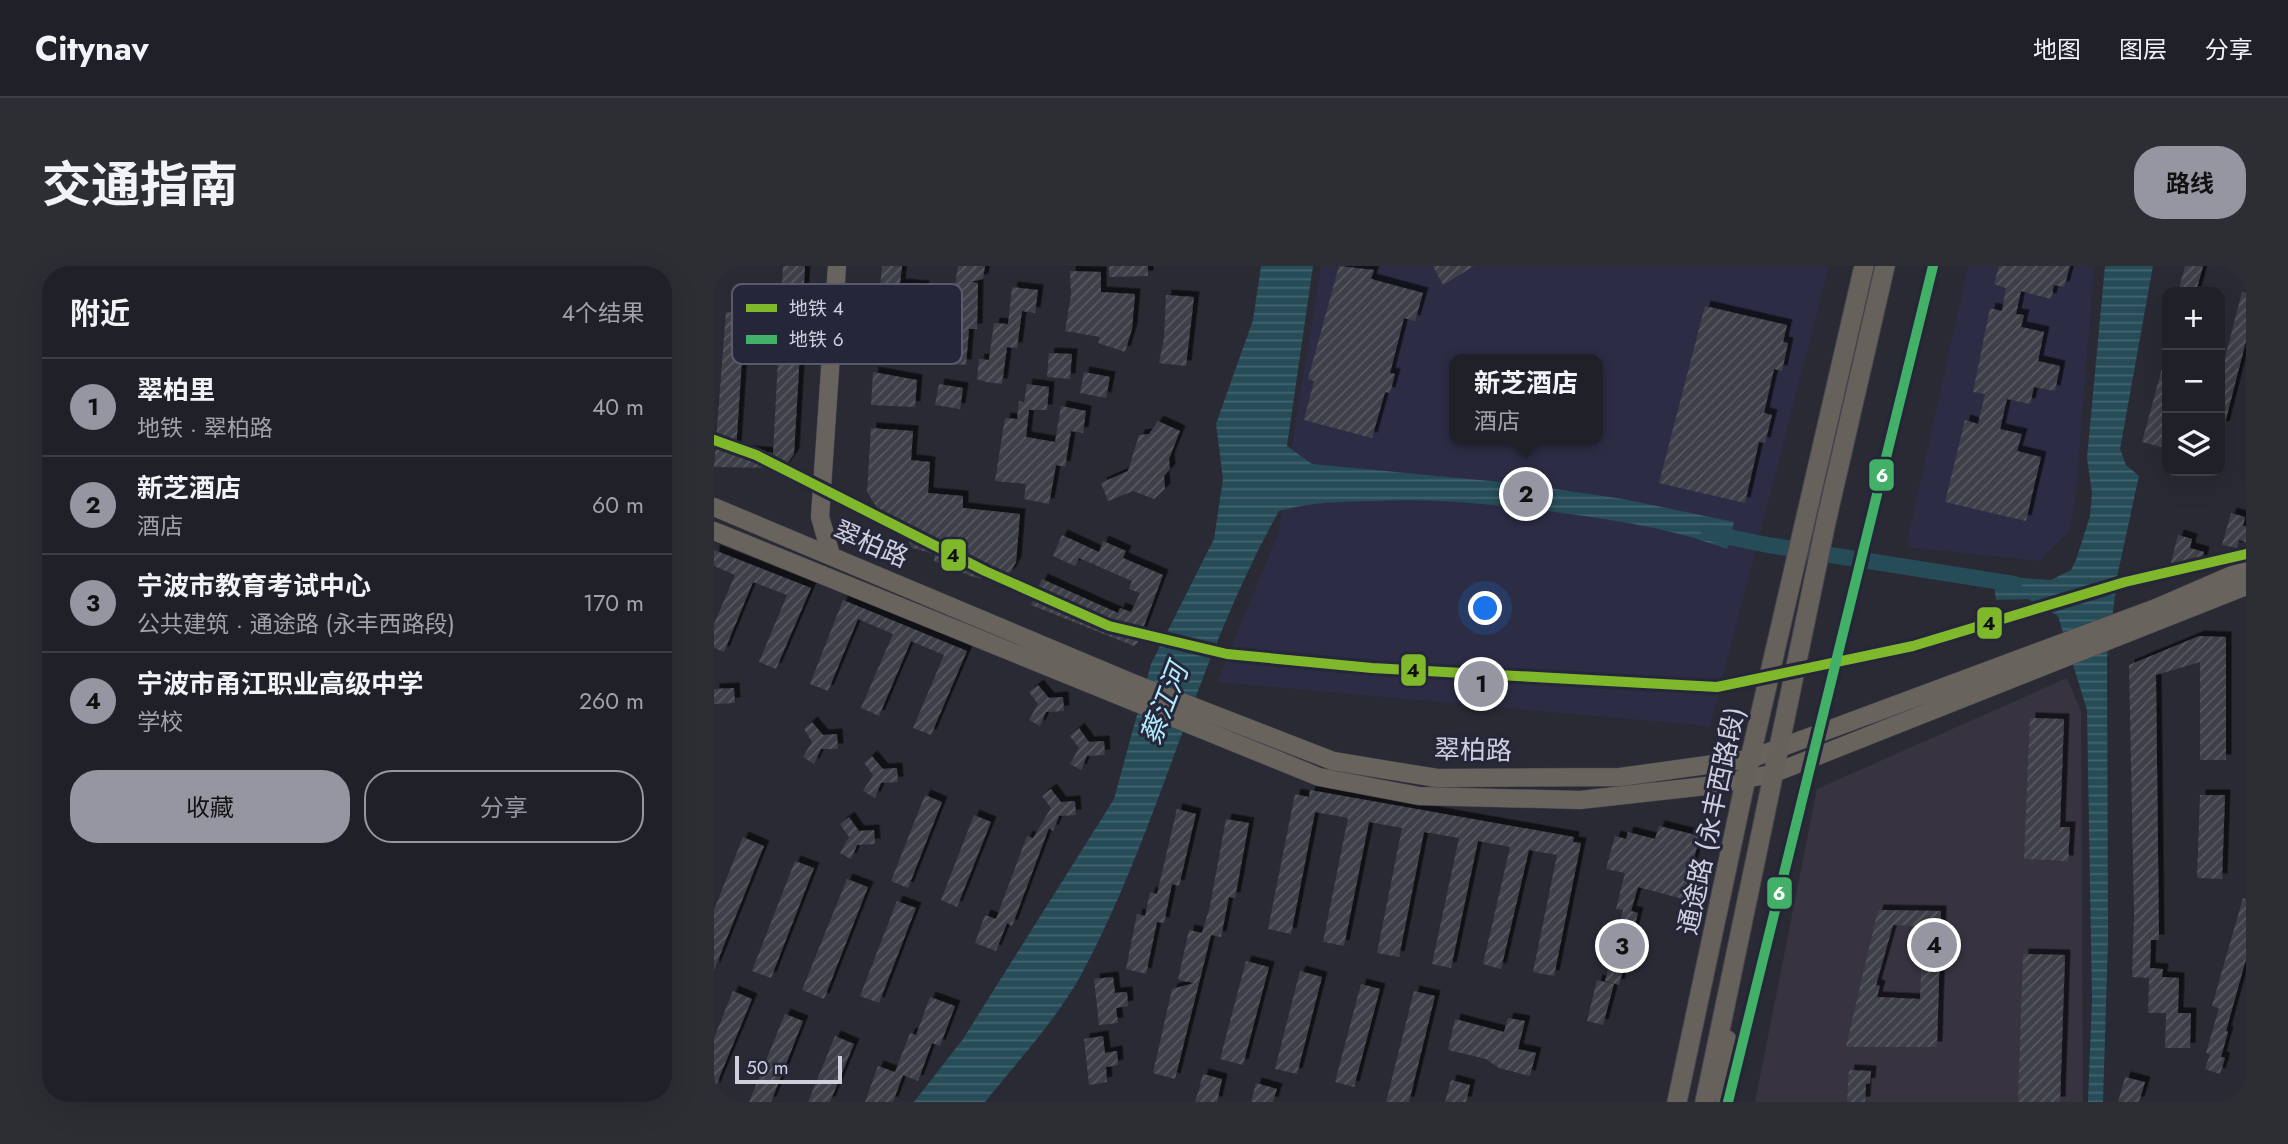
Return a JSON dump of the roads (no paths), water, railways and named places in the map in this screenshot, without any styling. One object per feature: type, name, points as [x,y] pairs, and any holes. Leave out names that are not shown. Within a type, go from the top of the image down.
[{"type":"main road","points":[[837,284],[838,266]]},
{"type":"main road","name":"通途路 (永丰西路段)","points":[[1705,1102],[1811,594],[1816,522],[1864,266]]},
{"type":"main road","name":"通途路 (永丰西路段)","points":[[1677,1102],[1750,759],[1790,592],[1816,522],[1885,266]]},
{"type":"main road","points":[[831,364],[820,517],[831,555]]},
{"type":"main road","name":"翠柏路","points":[[714,507],[831,555],[1132,692]]},
{"type":"main road","name":"翠柏路","points":[[714,531],[1209,722],[1333,761],[1437,778],[1620,777],[1750,759],[1777,752],[2049,656],[2155,615],[2246,586]]},
{"type":"main road","name":"翠柏路","points":[[2155,615],[2246,569]]},
{"type":"main road","name":"翠柏路","points":[[1209,722],[1319,777],[1419,796],[1600,799],[1772,774],[2049,656]]},
{"type":"main road","points":[[1725,1102],[1729,986]]},
{"type":"water","name":"蔡江河","points":[[1261,266],[1313,266],[1287,446],[1312,464],[1521,484],[1623,499],[1734,522],[1727,549],[1685,535],[1621,522],[1467,503],[1424,500],[1341,502],[1305,505],[1279,511],[1224,625],[1134,860],[1081,975],[1048,1024],[985,1102],[914,1102],[963,1039],[1114,799],[1151,664],[1214,539],[1223,479],[1216,424],[1253,320]]},
{"type":"water","points":[[2105,266],[2153,266],[2120,449],[2126,465],[2139,476],[2118,572],[2107,658],[2108,940],[2103,1102],[2088,1102],[2092,999],[2087,710],[2058,616],[2028,599],[1996,600],[1993,576],[2051,580],[2071,570],[2076,560],[2090,516],[2092,493],[2087,458]]},
{"type":"waterway","points":[[1709,533],[1768,545],[2014,584]]},
{"type":"metro line","name":"6","points":[[1728,1102],[1933,266]]},
{"type":"metro line","name":"4","points":[[714,440],[756,455],[985,571],[1109,626],[1227,654],[1372,668],[1717,687],[1913,646],[2125,582],[2246,554]]},
{"type":"place","name":"新芝酒店","points":[[1526,494]]},
{"type":"place","name":"翠柏里","points":[[1481,684]]},
{"type":"place","name":"宁波市甬江职业高级中学","points":[[1934,945]]},
{"type":"place","name":"宁波市教育考试中心","points":[[1622,946]]}]
